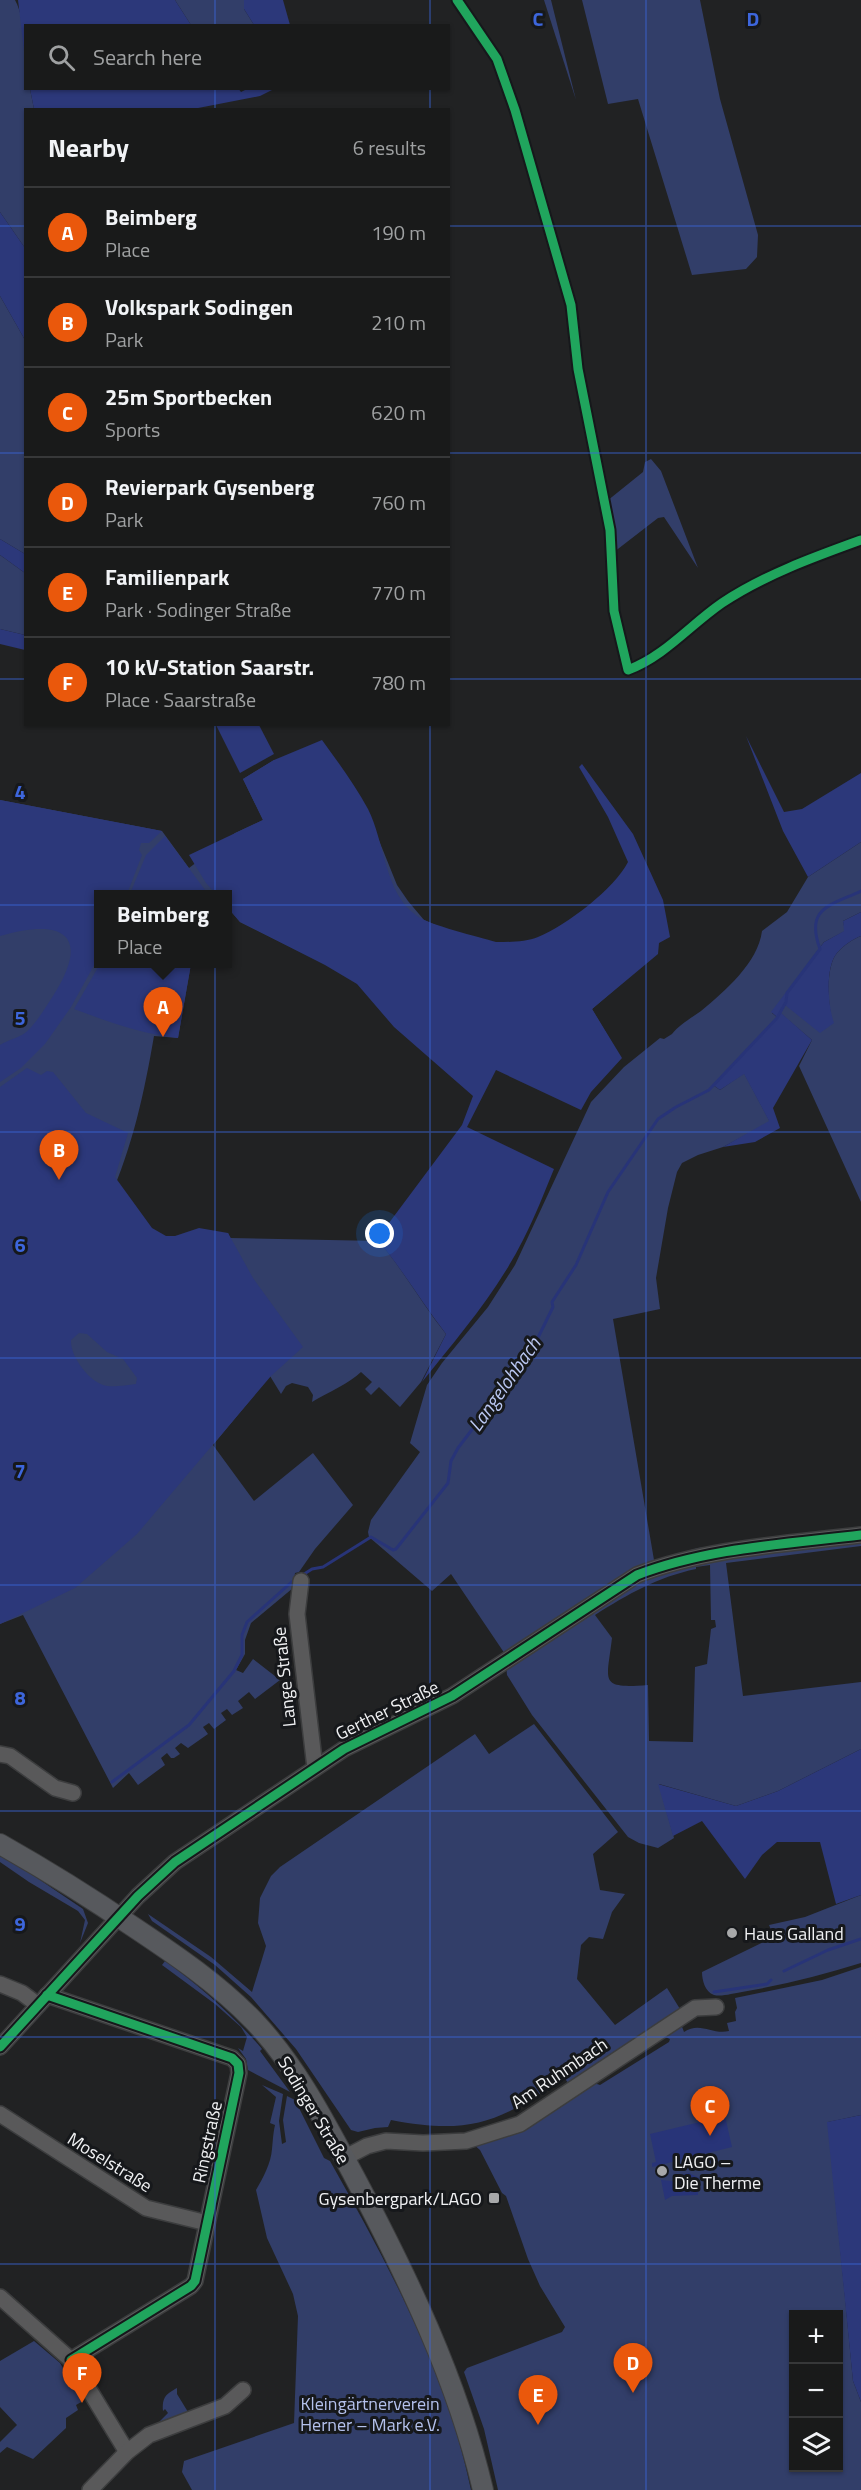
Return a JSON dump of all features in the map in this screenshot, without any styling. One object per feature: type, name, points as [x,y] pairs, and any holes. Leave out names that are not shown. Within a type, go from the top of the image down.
[{"type":"main road","name":"Sodinger Straße","points":[[0,1844],[193,1966],[270,2039],[303,2086],[396,2257],[446,2368],[473,2446],[483,2490]]},
{"type":"street","name":"Gerther Straße","points":[[0,2047],[118,1917],[155,1878],[175,1862],[315,1768],[373,1734],[452,1696],[637,1575],[664,1564],[724,1552],[861,1535]]},
{"type":"street","name":"Lange Straße","points":[[301,1581],[297,1614],[315,1768]]},
{"type":"street","points":[[0,1754],[10,1756],[55,1788],[73,1793]]},
{"type":"street","name":"Ringstraße","points":[[0,1984],[43,2000],[232,2058],[238,2064],[239,2073],[195,2281],[191,2286],[71,2360]]},
{"type":"street","name":"Am Ruhmbach","points":[[344,2158],[367,2146],[386,2141],[423,2143],[466,2141],[520,2124],[695,2008],[716,2007]]},
{"type":"street","name":"Moselstraße","points":[[0,2114],[146,2208],[207,2223]]},
{"type":"street","points":[[0,2297],[71,2360],[127,2452]]},
{"type":"street","points":[[90,2490],[127,2452],[149,2435],[225,2406],[243,2390]]},
{"type":"green space","points":[[0,0],[15,0],[22,20],[24,35],[24,90],[30,90],[34,108],[24,108],[24,247],[0,212]]},
{"type":"green space","points":[[175,0],[244,0],[244,9],[253,24],[190,24]]},
{"type":"green space","points":[[544,0],[551,0],[576,100]]},
{"type":"green space","points":[[582,0],[700,0],[720,99],[758,235],[757,257],[746,269],[692,275],[638,99],[608,104]]},
{"type":"green space","points":[[0,296],[24,338],[24,553],[0,539]]},
{"type":"green space","points":[[651,459],[661,471],[698,568],[664,517],[658,518],[614,552],[607,501],[643,472],[645,462]]},
{"type":"green space","points":[[0,555],[24,572],[24,635],[0,629]]},
{"type":"green space","points":[[274,760],[378,838],[397,885],[424,920],[484,946],[656,954],[592,1009],[621,1058],[363,983],[240,922],[232,913],[232,890],[94,890],[94,968],[190,968],[178,1038],[154,1036],[137,1119],[109,1200],[161,1261],[228,1233],[230,1238],[379,1241],[446,1334],[421,1382],[400,1407],[379,1387],[371,1395],[365,1389],[372,1382],[361,1372],[345,1384],[312,1402],[313,1395],[308,1387],[292,1383],[286,1386],[281,1394],[270,1376],[213,1445],[254,1501],[313,1453],[353,1505],[315,1549],[299,1572],[295,1573],[293,1588],[251,1623],[245,1640],[245,1654],[236,1670],[243,1673],[253,1659],[280,1680],[255,1699],[249,1692],[238,1701],[243,1708],[232,1715],[227,1709],[221,1713],[226,1720],[214,1729],[209,1723],[203,1727],[208,1734],[188,1748],[181,1743],[175,1748],[180,1754],[174,1758],[167,1753],[161,1758],[165,1765],[138,1785],[129,1773],[113,1788],[23,1615],[0,1624],[0,800],[162,831],[189,868],[235,833],[263,820],[243,779]]},
{"type":"green space","points":[[861,842],[861,912],[843,921],[845,931],[824,942],[772,1013],[777,1017],[713,1085],[720,1090],[744,1073],[770,1122],[723,1147],[682,1163],[677,1172],[668,1208],[656,1278],[660,1309],[613,1319],[654,1560],[698,1548],[861,1527],[861,1546],[726,1563],[743,1696],[861,1682],[861,1749],[778,1791],[736,1806],[659,1784],[674,1838],[658,1848],[639,1843],[628,1837],[532,1715],[507,1675],[505,1654],[451,1574],[432,1591],[369,1537],[368,1532],[371,1520],[420,1452],[410,1443],[427,1385],[488,1307],[515,1265],[591,1102],[624,1067],[660,1038],[664,1039],[672,1034],[739,976],[754,954],[762,931],[787,912],[808,877]],"holes":[[[710,1565],[711,1620],[715,1620],[716,1627],[711,1629],[707,1664],[695,1667],[693,1742],[649,1741],[648,1685],[621,1686],[609,1679],[608,1664],[612,1638],[595,1615],[631,1593],[656,1582],[696,1569],[696,1567]]]},
{"type":"green space","points":[[861,936],[861,1202],[799,1066],[812,1040],[780,1013],[785,1005],[833,1023],[829,977],[833,959],[842,948]]},
{"type":"green space","points":[[534,1724],[618,1832],[593,1854],[600,1890],[625,1894],[612,1912],[603,1939],[589,1937],[581,1945],[577,1979],[615,2025],[667,1988],[680,2009],[570,2086],[564,2077],[502,2115],[463,2125],[442,2126],[391,2120],[388,2127],[358,2132],[351,2130],[296,2049],[251,1997],[215,1965],[152,1921],[148,1914],[211,1957],[252,1992],[266,1946],[258,1923],[260,1898],[271,1876],[280,1867],[475,1734],[489,1754]]},
{"type":"green space","points":[[0,1853],[83,1909],[88,1923],[80,1943],[85,1920],[78,1911],[0,1862]]},
{"type":"green space","points":[[861,1895],[861,1963],[817,1976],[728,1995],[714,1995],[706,1989],[702,1972],[774,1937],[769,1925],[805,1917]]},
{"type":"green space","points":[[165,1961],[204,1991],[240,2025],[262,2049],[260,2051],[290,2092],[248,2070],[246,2059],[238,2048],[243,2051],[247,2037],[241,2027],[215,2004],[162,1965]]},
{"type":"green space","name":"LAGO – Die Therme","points":[[861,1967],[861,2115],[828,2122],[853,2381],[861,2402],[861,2490],[498,2490],[484,2429],[464,2372],[467,2368],[562,2332],[565,2327],[540,2286],[506,2196],[502,2193],[480,2150],[473,2144],[591,2082],[600,2085],[669,2042],[670,2039],[663,2036],[681,2024],[684,2032],[695,2028],[729,2031],[727,2023],[736,2021],[735,1998],[822,1980]]},
{"type":"green space","name":"Kleingärtnerverein Herner – Mark e.V.","points":[[262,2085],[283,2094],[279,2121],[282,2144],[286,2142],[283,2120],[287,2096],[295,2100],[324,2158],[330,2161],[373,2239],[431,2362],[447,2404],[471,2490],[192,2490],[182,2472],[184,2461],[294,2423],[298,2316],[293,2294],[267,2238],[256,2190],[270,2160],[275,2125],[270,2123],[276,2097]]},
{"type":"green space","points":[[34,2341],[60,2363],[83,2401],[76,2405],[78,2410],[66,2418],[66,2428],[33,2459],[7,2447],[0,2453],[0,2442],[17,2425],[0,2407],[0,2361]]},
{"type":"green space","points":[[177,2388],[177,2394],[188,2412],[159,2422],[168,2413],[165,2409],[163,2411],[164,2399],[167,2394]]},
{"type":"shaded area","points":[[18,0],[175,0],[190,24],[24,24],[24,51]]},
{"type":"shaded area","points":[[244,0],[283,0],[290,24],[253,24],[244,9]]},
{"type":"shaded area","points":[[30,90],[240,90],[241,92],[272,90],[260,96],[198,108],[34,108]]},
{"type":"shaded area","points":[[0,212],[24,247],[24,338],[0,296]]},
{"type":"shaded area","points":[[0,539],[24,553],[24,572],[0,555]]},
{"type":"shaded area","points":[[0,629],[24,635],[24,650],[0,644]]},
{"type":"shaded area","points":[[216,726],[260,726],[274,754],[240,773]]},
{"type":"shaded area","points":[[746,736],[784,812],[802,809],[861,773],[861,842],[808,877],[783,831]]},
{"type":"shaded area","points":[[322,740],[368,809],[391,881],[406,906],[417,916],[432,923],[496,942],[533,939],[562,924],[601,894],[628,862],[608,817],[579,767],[582,764],[633,834],[663,900],[670,937],[659,943],[658,954],[592,1009],[622,1058],[591,1092],[581,1110],[496,1070],[467,1127],[554,1169],[513,1259],[476,1314],[422,1382],[446,1334],[377,1239],[462,1125],[473,1096],[394,1027],[357,984],[325,965],[240,922],[232,913],[232,890],[212,890],[189,855],[263,820],[243,779],[274,760]]},
{"type":"shaded area","points":[[0,800],[162,831],[149,843],[141,843],[139,850],[142,855],[129,890],[94,890],[94,965],[71,1007],[45,1044],[21,1068],[0,1082],[0,1045],[25,1033],[40,1016],[65,975],[70,958],[70,945],[64,936],[54,930],[21,931],[0,936]]},
{"type":"shaded area","points":[[165,836],[205,890],[132,890],[146,855]]},
{"type":"shaded area","points":[[861,912],[861,936],[839,950],[831,967],[829,997],[834,1023],[820,1033],[785,1005],[781,1013],[812,1040],[773,1108],[780,1128],[755,1142],[723,1147],[769,1121],[744,1074],[720,1090],[713,1085],[777,1017],[771,1012],[824,942],[844,931],[843,921]]},
{"type":"shaded area","points":[[98,968],[190,968],[178,1038],[138,1030],[74,1009]]},
{"type":"shaded area","points":[[27,1068],[41,1075],[47,1071],[53,1072],[86,1113],[128,1133],[115,1177],[152,1228],[166,1236],[175,1236],[199,1228],[228,1233],[253,1278],[303,1347],[271,1376],[137,1534],[75,1588],[0,1624],[0,1087]],"holes":[[[79,1333],[87,1334],[107,1352],[123,1359],[137,1378],[136,1384],[106,1386],[86,1373],[73,1353],[71,1340]]]},
{"type":"shaded area","points":[[861,1749],[861,1895],[836,1904],[820,1842],[777,1842],[762,1855],[745,1879],[702,1821],[673,1836],[658,1784],[736,1806],[778,1791]]},
{"type":"shaded area","points":[[861,2115],[861,2402],[853,2381],[827,2122]]},
{"type":"shaded area","points":[[725,2116],[732,2147],[652,2167],[652,2163],[656,2162],[650,2134]]},
{"type":"shaded area","points":[[689,2173],[699,2178],[698,2183],[693,2187],[694,2190],[698,2190],[698,2195],[672,2196],[665,2200],[661,2180],[673,2181],[675,2176]]},
{"type":"waterway","name":"Langelohbach","points":[[301,1576],[312,1569],[323,1567],[371,1537],[393,1550],[396,1549],[448,1483],[451,1461],[458,1448],[531,1352],[553,1307],[552,1302],[576,1265],[608,1192],[658,1119],[709,1090],[777,1018],[786,1002],[787,993],[820,949],[816,935],[818,917],[830,905],[861,891]]},
{"type":"waterway","name":"Langelohbach","points":[[112,1782],[189,1725],[234,1671],[242,1655],[242,1635],[247,1622],[295,1579]]},
{"type":"waterway","points":[[784,1971],[828,1950],[861,1939]]},
{"type":"waterway","points":[[714,1992],[767,1984],[771,1980]]},
{"type":"cycle path","points":[[457,0],[497,59],[515,110],[571,305],[578,369],[610,530],[614,611],[628,670],[654,657],[710,612],[738,593],[790,567],[861,540]]},
{"type":"cycle path","points":[[0,2047],[138,1896],[175,1862],[344,1749],[452,1696],[637,1575],[719,1553],[861,1535]]},
{"type":"cycle path","points":[[47,1995],[232,2058],[238,2064],[239,2073],[195,2281],[191,2286],[71,2360]]},
{"type":"place","name":"Beimberg","points":[[163,1037]]},
{"type":"place","name":"Volkspark Sodingen","points":[[59,1180]]},
{"type":"place","name":"Haus Galland","points":[[732,1933]]},
{"type":"place","name":"25m Sportbecken","points":[[710,2136]]},
{"type":"place","name":"LAGO – Die Therme","points":[[662,2171]]},
{"type":"place","name":"Gysenbergpark/LAGO","points":[[494,2198]]},
{"type":"place","name":"Revierpark Gysenberg","points":[[633,2393]]},
{"type":"place","name":"10 kV-Station Saarstr.","points":[[82,2403]]},
{"type":"place","name":"Familienpark","points":[[538,2425]]}]
